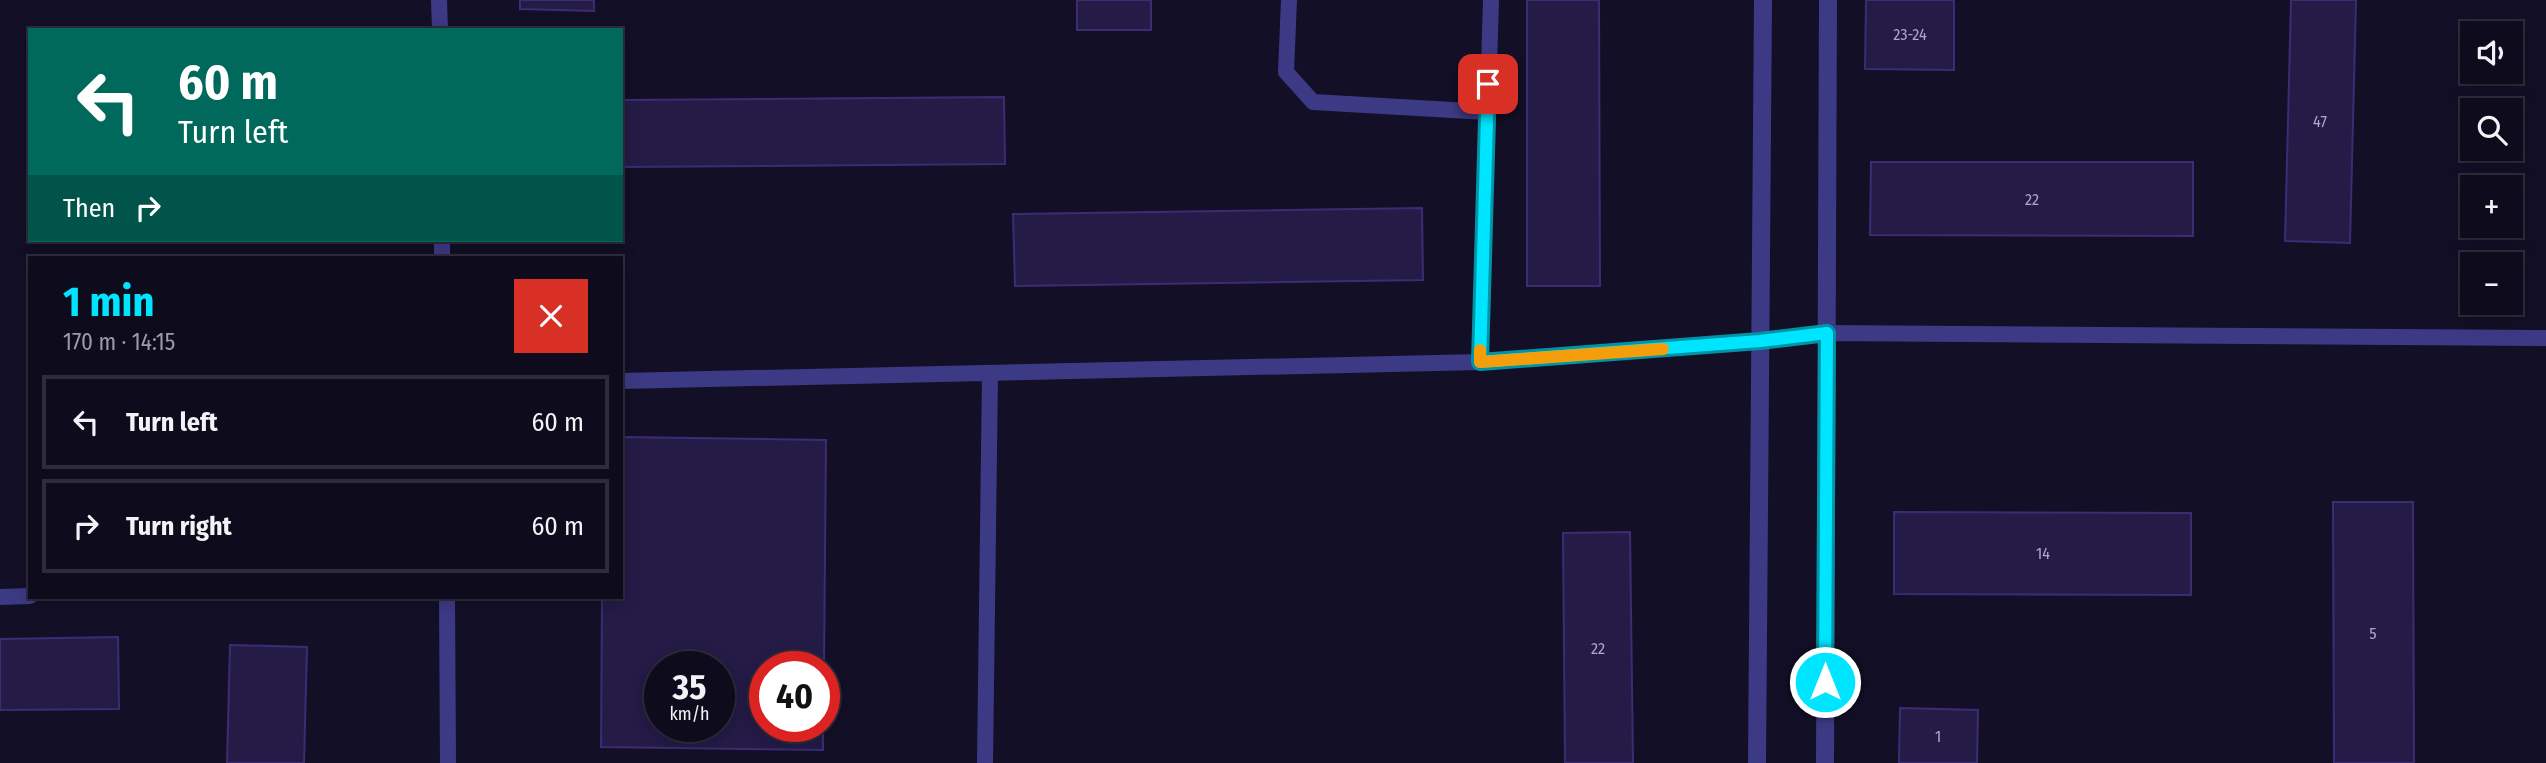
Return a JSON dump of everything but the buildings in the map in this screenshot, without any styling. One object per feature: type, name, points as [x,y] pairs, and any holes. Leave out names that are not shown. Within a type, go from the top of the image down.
[{"type":"street","points":[[1757,763],[1763,0]]},
{"type":"street","points":[[1825,763],[1828,0]]},
{"type":"lane","points":[[439,0],[440,28]]},
{"type":"lane","points":[[1289,0],[1286,72],[1313,102],[1487,112]]},
{"type":"lane","points":[[1480,362],[1491,0]]},
{"type":"lane","points":[[623,381],[1480,362],[1760,341],[1827,333],[2546,338]]},
{"type":"lane","points":[[985,763],[990,374]]},
{"type":"lane","points":[[0,597],[28,596]]},
{"type":"lane","points":[[447,599],[448,763]]},
{"type":"slow traffic","points":[[1480,350],[1480,362],[1663,349]]},
{"type":"route","points":[[1488,84],[1480,362],[1760,341],[1827,333],[1825,682]]}]
